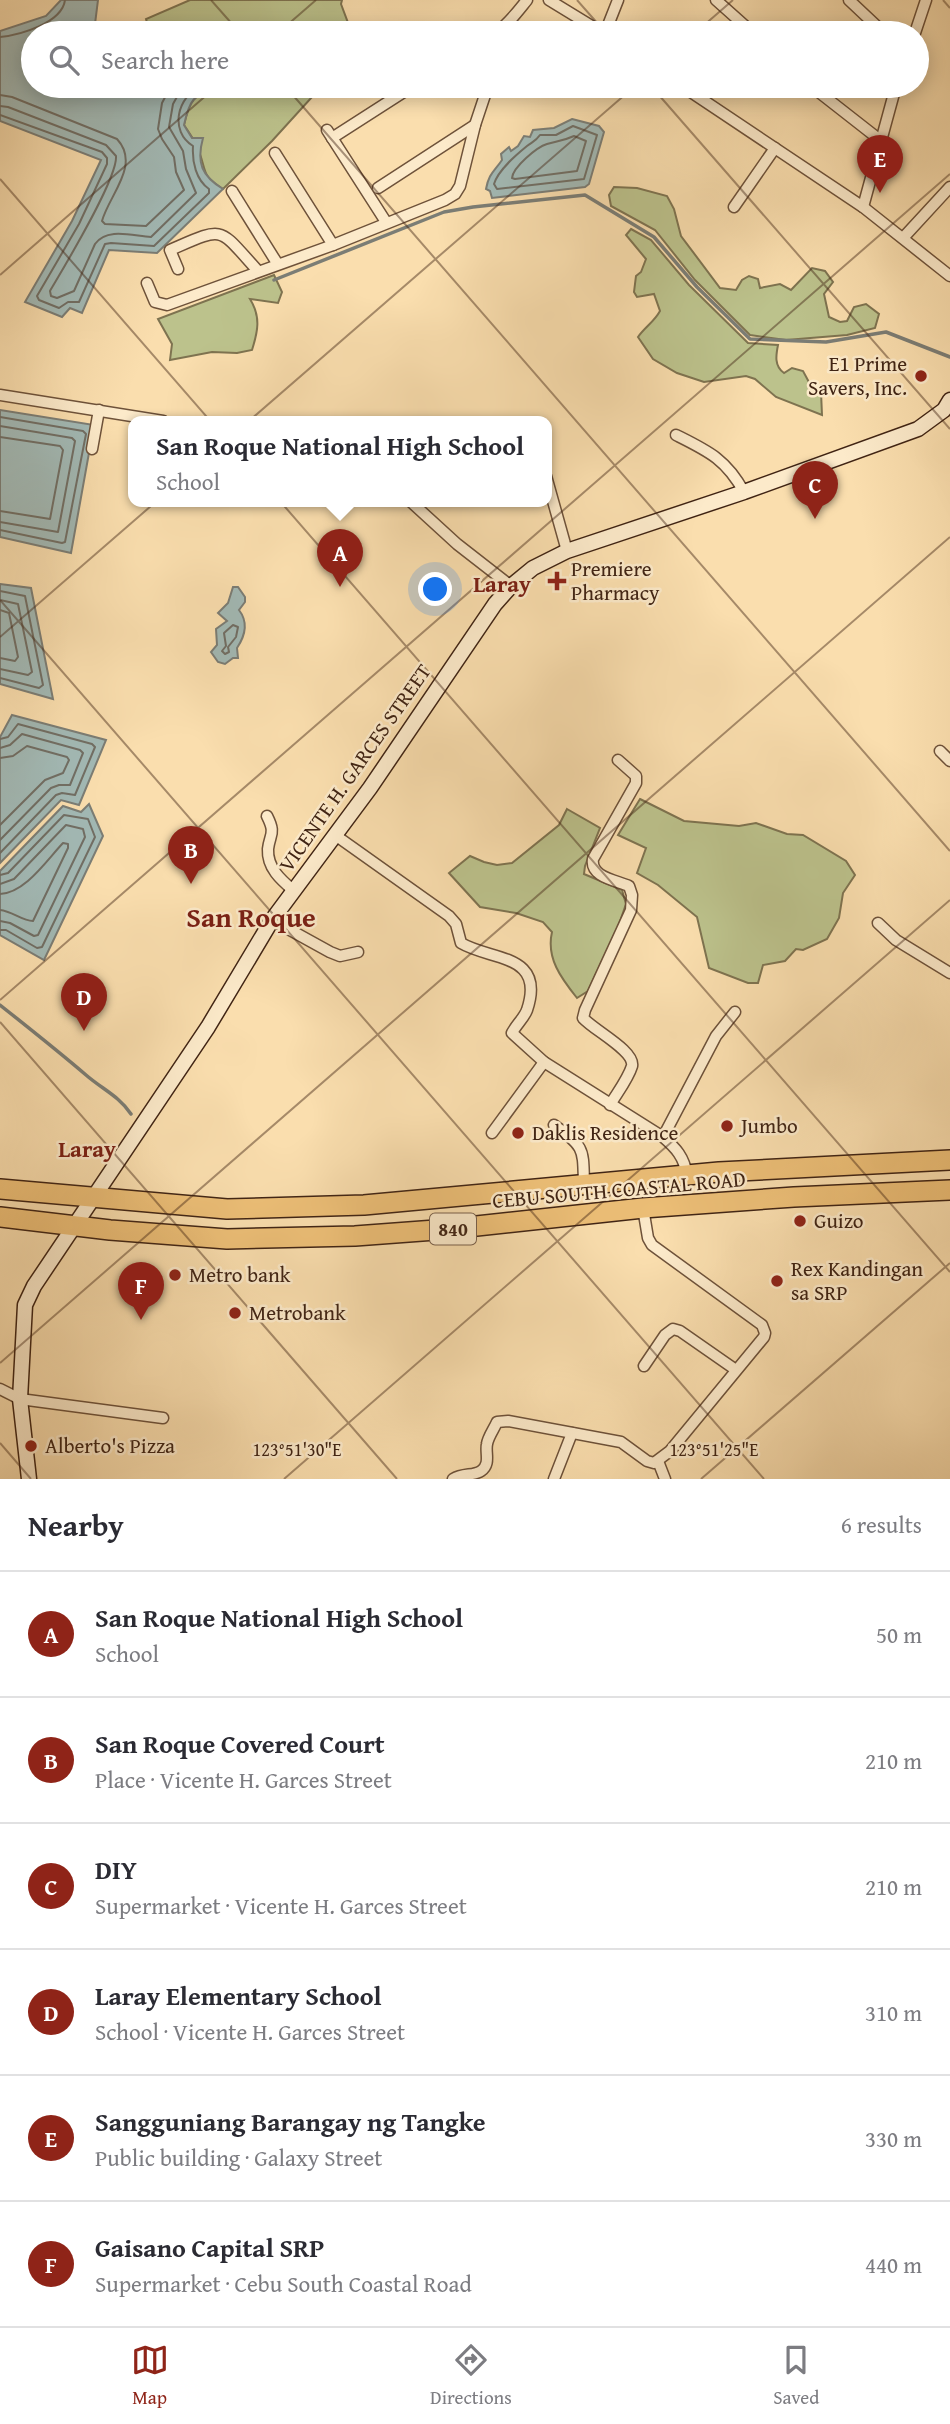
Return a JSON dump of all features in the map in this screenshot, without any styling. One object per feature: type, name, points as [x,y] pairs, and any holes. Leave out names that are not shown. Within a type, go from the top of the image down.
[{"type":"highway","name":"CEBU SOUTH COASTAL ROAD","points":[[0,1189],[227,1209],[364,1205],[790,1167],[950,1160]]},
{"type":"highway","name":"CEBU SOUTH COASTAL ROAD","points":[[0,1217],[227,1239],[355,1236],[794,1197],[950,1190]]},
{"type":"street","points":[[515,12],[516,0]]},
{"type":"street","points":[[510,21],[527,0]]},
{"type":"street","points":[[550,0],[584,21]]},
{"type":"street","points":[[609,21],[618,0]]},
{"type":"street","points":[[716,0],[740,21]]},
{"type":"street","points":[[849,0],[861,5],[874,21]]},
{"type":"street","points":[[919,21],[926,0]]},
{"type":"street","points":[[386,222],[330,134],[392,98]]},
{"type":"street","points":[[146,283],[155,302],[167,305],[332,245],[445,200],[455,194],[460,186],[484,98]]},
{"type":"street","points":[[700,98],[863,207],[950,276]]},
{"type":"street","points":[[826,98],[880,140]]},
{"type":"street","points":[[863,207],[892,98]]},
{"type":"street","points":[[378,188],[475,125]]},
{"type":"street","points":[[734,207],[775,148]]},
{"type":"street","points":[[275,153],[332,245]]},
{"type":"street","points":[[903,238],[950,187]]},
{"type":"street","points":[[232,191],[278,263]]},
{"type":"street","points":[[178,269],[170,250],[210,232],[218,232],[226,236],[258,271]]},
{"type":"street","points":[[0,395],[134,416]]},
{"type":"street","name":"VICENTE H. GARCES STREET","points":[[29,1479],[20,1399],[25,1305],[34,1286],[208,1027],[272,920],[370,788],[495,604],[533,568],[568,551],[744,492],[918,429],[935,418],[950,400]]},
{"type":"street","points":[[92,449],[99,410]]},
{"type":"street","points":[[676,435],[722,461],[744,492]]},
{"type":"street","points":[[552,494],[568,551]]},
{"type":"street","points":[[417,507],[457,544],[511,586]]},
{"type":"street","points":[[940,751],[950,761]]},
{"type":"street","points":[[610,1105],[633,1064],[631,1057],[592,1029],[583,1018],[631,910],[632,895],[629,886],[595,872],[592,866],[593,859],[636,783],[636,776],[618,760]]},
{"type":"street","points":[[267,816],[271,824],[272,837],[268,849],[274,874],[294,891]]},
{"type":"street","points":[[335,835],[449,916],[456,924],[461,943],[521,966],[526,971],[530,990],[527,1011],[513,1033],[544,1062],[663,1136],[679,1151],[687,1175]]},
{"type":"street","points":[[272,920],[330,952],[341,956],[358,952]]},
{"type":"street","points":[[878,923],[896,940],[950,973]]},
{"type":"street","points":[[663,1136],[716,1036],[735,1012]]},
{"type":"street","points":[[492,1133],[544,1062]]},
{"type":"street","points":[[554,1125],[582,1150],[584,1185]]},
{"type":"street","points":[[453,1479],[484,1469],[487,1464],[486,1442],[497,1422],[509,1421],[621,1442],[654,1463],[670,1451],[764,1337],[764,1328],[652,1245],[648,1238],[643,1209]]},
{"type":"street","points":[[644,1366],[665,1335],[673,1329],[680,1331],[736,1370]]},
{"type":"street","points":[[0,1389],[20,1399],[163,1418]]},
{"type":"street","points":[[554,1479],[572,1433]]},
{"type":"street","points":[[658,1461],[665,1479]]},
{"type":"green space","points":[[190,0],[342,0],[347,21],[147,21]]},
{"type":"green space","points":[[311,98],[223,189],[208,177],[198,148],[184,125],[188,109],[194,100]]},
{"type":"green space","points":[[614,187],[637,188],[667,196],[674,209],[681,236],[720,288],[736,290],[742,280],[749,276],[758,279],[760,288],[780,284],[791,290],[812,268],[825,271],[833,282],[824,294],[829,317],[840,322],[847,321],[854,307],[866,304],[879,314],[875,328],[847,335],[786,340],[750,335],[695,280],[655,230],[611,206],[609,195]]},
{"type":"green space","points":[[631,229],[651,240],[689,285],[748,343],[778,345],[776,360],[781,370],[784,373],[792,368],[803,371],[810,384],[821,392],[822,415],[776,397],[755,379],[746,376],[704,382],[677,373],[653,359],[638,337],[660,311],[654,294],[637,297],[634,292],[636,276],[641,272],[646,259],[626,235]]},
{"type":"green space","points":[[274,275],[282,292],[278,303],[250,299],[256,312],[257,324],[252,350],[237,353],[212,352],[170,360],[172,344],[158,319]]},
{"type":"green space","points":[[640,799],[684,821],[739,826],[756,823],[787,834],[803,835],[846,861],[855,875],[843,893],[839,918],[827,939],[803,950],[796,949],[785,961],[763,965],[758,983],[748,983],[709,968],[697,917],[658,885],[637,873],[646,848],[618,835]]},
{"type":"green space","points":[[567,809],[600,828],[584,874],[622,890],[626,904],[588,991],[577,998],[556,967],[551,950],[552,932],[543,922],[516,913],[480,907],[449,873],[470,856],[497,865],[512,863],[559,825]]},
{"type":"water","points":[[61,0],[98,0],[95,21],[31,21],[46,16]]},
{"type":"water","points":[[21,24],[21,98],[197,98],[188,109],[184,125],[192,138],[203,138],[200,155],[202,168],[210,179],[223,189],[157,253],[109,250],[82,313],[70,308],[62,317],[25,302],[72,221],[101,160],[0,121],[0,31]]},
{"type":"water","points":[[572,119],[599,126],[604,132],[589,184],[585,187],[492,198],[490,191],[486,189],[490,176],[502,160],[501,154],[509,147],[511,151],[518,146],[524,136],[530,137],[533,130],[554,128]]},
{"type":"water","points":[[0,410],[94,425],[71,553],[0,537]]},
{"type":"water","points":[[0,584],[31,588],[53,699],[0,684]]},
{"type":"water","points":[[233,587],[238,587],[245,597],[239,610],[245,629],[237,648],[238,658],[225,664],[218,662],[211,652],[217,645],[216,629],[227,621],[218,613],[228,603]]},
{"type":"water","points":[[12,715],[106,740],[79,805],[61,800],[0,863],[0,737]]},
{"type":"water","points":[[89,804],[103,836],[44,960],[0,935],[0,871],[63,806],[81,812]]},
{"type":"waterway","points":[[274,280],[444,212],[585,195],[654,237],[697,287],[750,339],[826,342],[886,332],[950,357]]},
{"type":"waterway","points":[[0,1005],[116,1097],[131,1114]]},
{"type":"place","name":"Sangguniang Barangay ng Tangke","points":[[880,193]]},
{"type":"place","name":"E1 Prime Savers, Inc.","points":[[921,376]]},
{"type":"place","name":"DIY","points":[[815,519]]},
{"type":"place","name":"Premiere Pharmacy","points":[[557,581]]},
{"type":"place","name":"San Roque National High School","points":[[340,587]]},
{"type":"place","name":"San Roque Covered Court","points":[[191,884]]},
{"type":"place","name":"Laray Elementary School","points":[[84,1031]]},
{"type":"place","name":"Jumbo","points":[[727,1126]]},
{"type":"place","name":"Daklis Residence","points":[[518,1133]]},
{"type":"place","name":"Guizo","points":[[800,1221]]},
{"type":"place","name":"Metro bank","points":[[175,1275]]},
{"type":"place","name":"Rex Kandingan sa SRP","points":[[777,1281]]},
{"type":"place","name":"Metrobank","points":[[235,1313]]},
{"type":"place","name":"Gaisano Capital SRP","points":[[141,1320]]},
{"type":"place","name":"Alberto's Pizza","points":[[31,1446]]},
{"type":"district","name":"Laray","points":[[502,584]]},
{"type":"district","name":"San Roque","points":[[251,917]]},
{"type":"district","name":"Laray","points":[[87,1149]]}]
